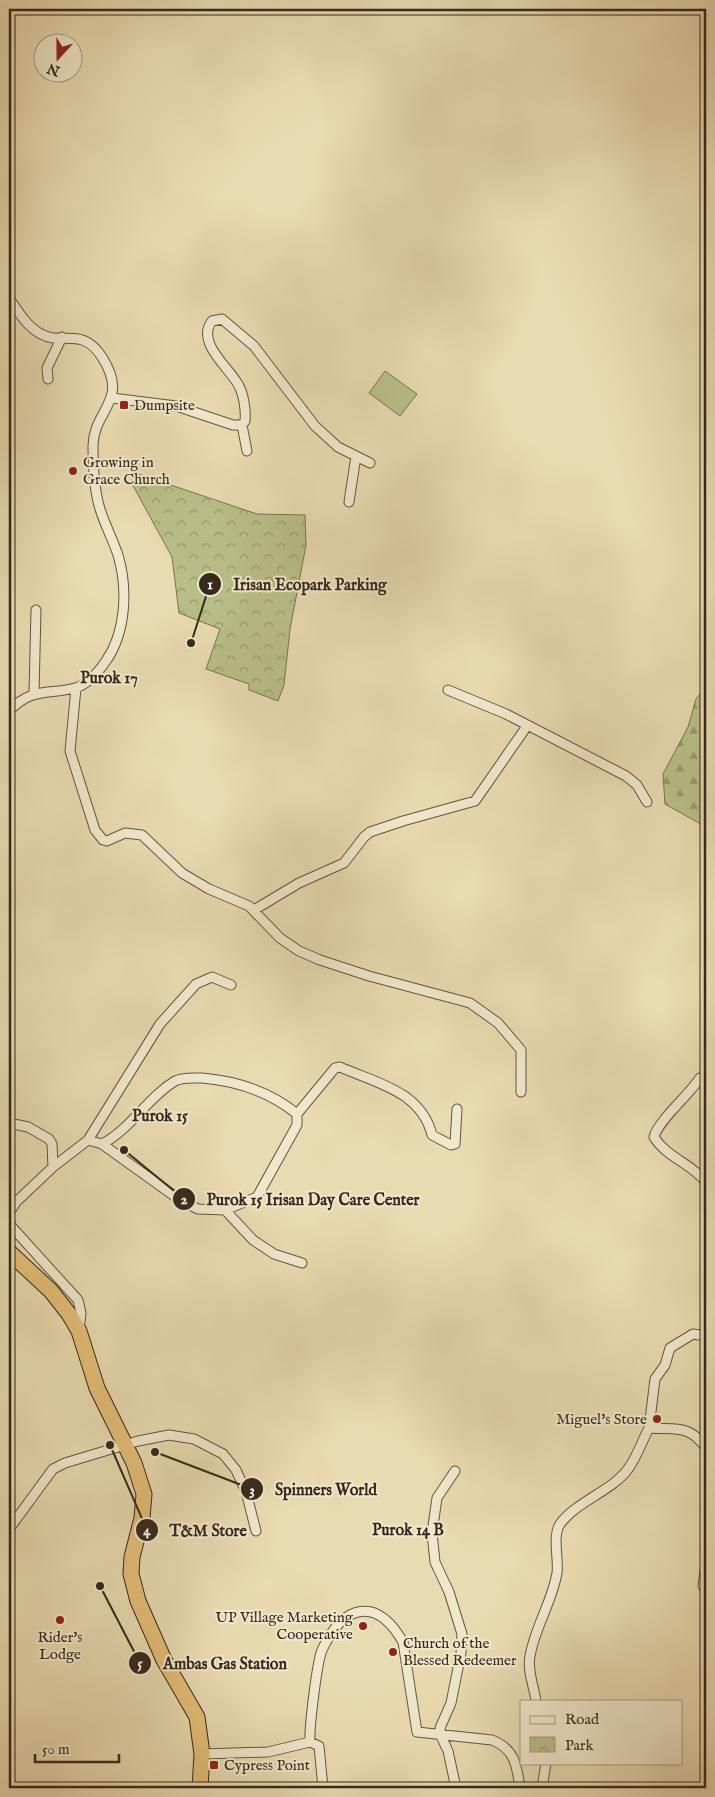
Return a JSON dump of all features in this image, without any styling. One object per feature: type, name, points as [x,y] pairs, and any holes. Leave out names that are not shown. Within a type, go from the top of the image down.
[{"type":"highway","points":[[9,1252],[51,1291],[79,1331],[97,1388],[134,1463],[144,1494],[142,1518],[132,1557],[131,1574],[138,1602],[164,1660],[197,1717],[202,1754],[200,1788]]},
{"type":"street","points":[[9,298],[36,331],[48,337],[80,339],[87,342],[101,356],[113,383],[112,398],[98,427],[93,443],[97,498],[123,572],[123,612],[115,644],[107,660],[88,681],[76,688],[34,693],[9,710]]},
{"type":"street","points":[[247,451],[242,424],[245,421],[245,408],[239,385],[216,354],[208,335],[210,324],[216,319],[222,319],[254,346],[315,426],[338,447],[370,463]]},
{"type":"street","points":[[48,379],[47,368],[62,337]]},
{"type":"street","points":[[112,398],[176,406],[233,425],[242,424]]},
{"type":"street","points":[[349,502],[356,456]]},
{"type":"street","points":[[34,693],[36,610]]},
{"type":"street","points":[[76,688],[70,751],[80,780],[86,808],[98,836],[107,841],[125,833],[142,835],[182,873],[209,889],[239,900],[254,910],[280,938],[299,951],[369,976],[457,999],[484,1013],[510,1035],[521,1050],[521,1092]]},
{"type":"street","points":[[448,690],[506,714],[581,751],[626,776],[637,785],[646,802]]},
{"type":"street","points":[[254,910],[299,883],[344,863],[370,832],[403,821],[472,804],[480,796],[528,726]]},
{"type":"street","points":[[79,1331],[81,1313],[78,1300],[10,1225],[9,1213],[16,1202],[53,1167],[88,1140],[160,1024],[196,984],[212,977],[231,985]]},
{"type":"street","points":[[88,1140],[102,1144],[180,1200],[198,1209],[225,1210],[256,1197],[297,1125],[297,1114],[335,1068],[340,1067],[406,1095],[429,1122],[432,1135],[451,1145],[455,1144],[457,1109]]},
{"type":"street","points":[[102,1144],[137,1118],[177,1080],[192,1078],[246,1085],[286,1105],[297,1114]]},
{"type":"street","points":[[700,1078],[689,1094],[657,1128],[654,1137],[665,1151],[696,1171],[706,1182]]},
{"type":"street","points":[[9,1123],[28,1127],[48,1139],[52,1144],[53,1167]]},
{"type":"street","points":[[225,1210],[253,1240],[274,1254],[302,1262]]},
{"type":"street","points":[[536,1700],[530,1674],[529,1657],[539,1625],[554,1590],[558,1561],[556,1534],[559,1525],[590,1498],[628,1470],[649,1428],[655,1379],[665,1366],[670,1348],[693,1334],[706,1336]]},
{"type":"street","points":[[649,1428],[689,1430],[698,1436],[706,1448]]},
{"type":"street","points":[[9,1529],[53,1469],[65,1463],[154,1437],[182,1435],[210,1446],[223,1454],[236,1470],[246,1492],[256,1531]]},
{"type":"street","points":[[455,1471],[438,1495],[432,1533],[435,1562],[449,1592],[462,1634],[451,1703],[440,1728],[440,1736],[448,1751],[456,1788]]},
{"type":"street","points":[[706,1564],[703,1586],[706,1591]]},
{"type":"street","points":[[310,1742],[311,1721],[321,1652],[333,1631],[345,1616],[355,1611],[372,1613],[381,1618],[398,1634],[403,1642],[417,1732],[440,1736],[492,1740],[503,1744],[512,1753],[520,1788]]},
{"type":"street","points":[[202,1754],[268,1752],[310,1742],[319,1746],[323,1788]]},
{"type":"street","points":[[542,1788],[546,1764]]},
{"type":"green space","points":[[385,371],[417,394],[400,416],[369,393]]},
{"type":"green space","points":[[135,473],[257,514],[305,515],[306,545],[290,629],[284,685],[278,701],[249,690],[249,684],[206,669],[220,629],[179,613],[172,557],[131,482]]},
{"type":"green space","points":[[706,687],[706,827],[665,804],[663,774],[688,727],[696,699]]},
{"type":"place","name":"Dumpsite","points":[[124,405]]},
{"type":"place","name":"Growing in Grace Church","points":[[73,471]]},
{"type":"place","name":"Irisan Ecopark Parking","points":[[191,643]]},
{"type":"place","name":"Purok 15 Irisan Day Care Center","points":[[124,1150]]},
{"type":"place","name":"Miguel's Store","points":[[657,1419]]},
{"type":"place","name":"T&M Store","points":[[110,1445]]},
{"type":"place","name":"Spinners World","points":[[155,1452]]},
{"type":"place","name":"Ambas Gas Station","points":[[100,1586]]},
{"type":"place","name":"Rider's Lodge","points":[[60,1620]]},
{"type":"place","name":"UP Village Marketing Cooperative","points":[[363,1626]]},
{"type":"place","name":"Church of the Blessed Redeemer","points":[[393,1652]]},
{"type":"place","name":"Cypress Point","points":[[214,1765]]},
{"type":"district","name":"Purok 17","points":[[109,679]]},
{"type":"district","name":"Purok 15","points":[[160,1117]]},
{"type":"district","name":"Purok 14 B","points":[[408,1531]]}]
